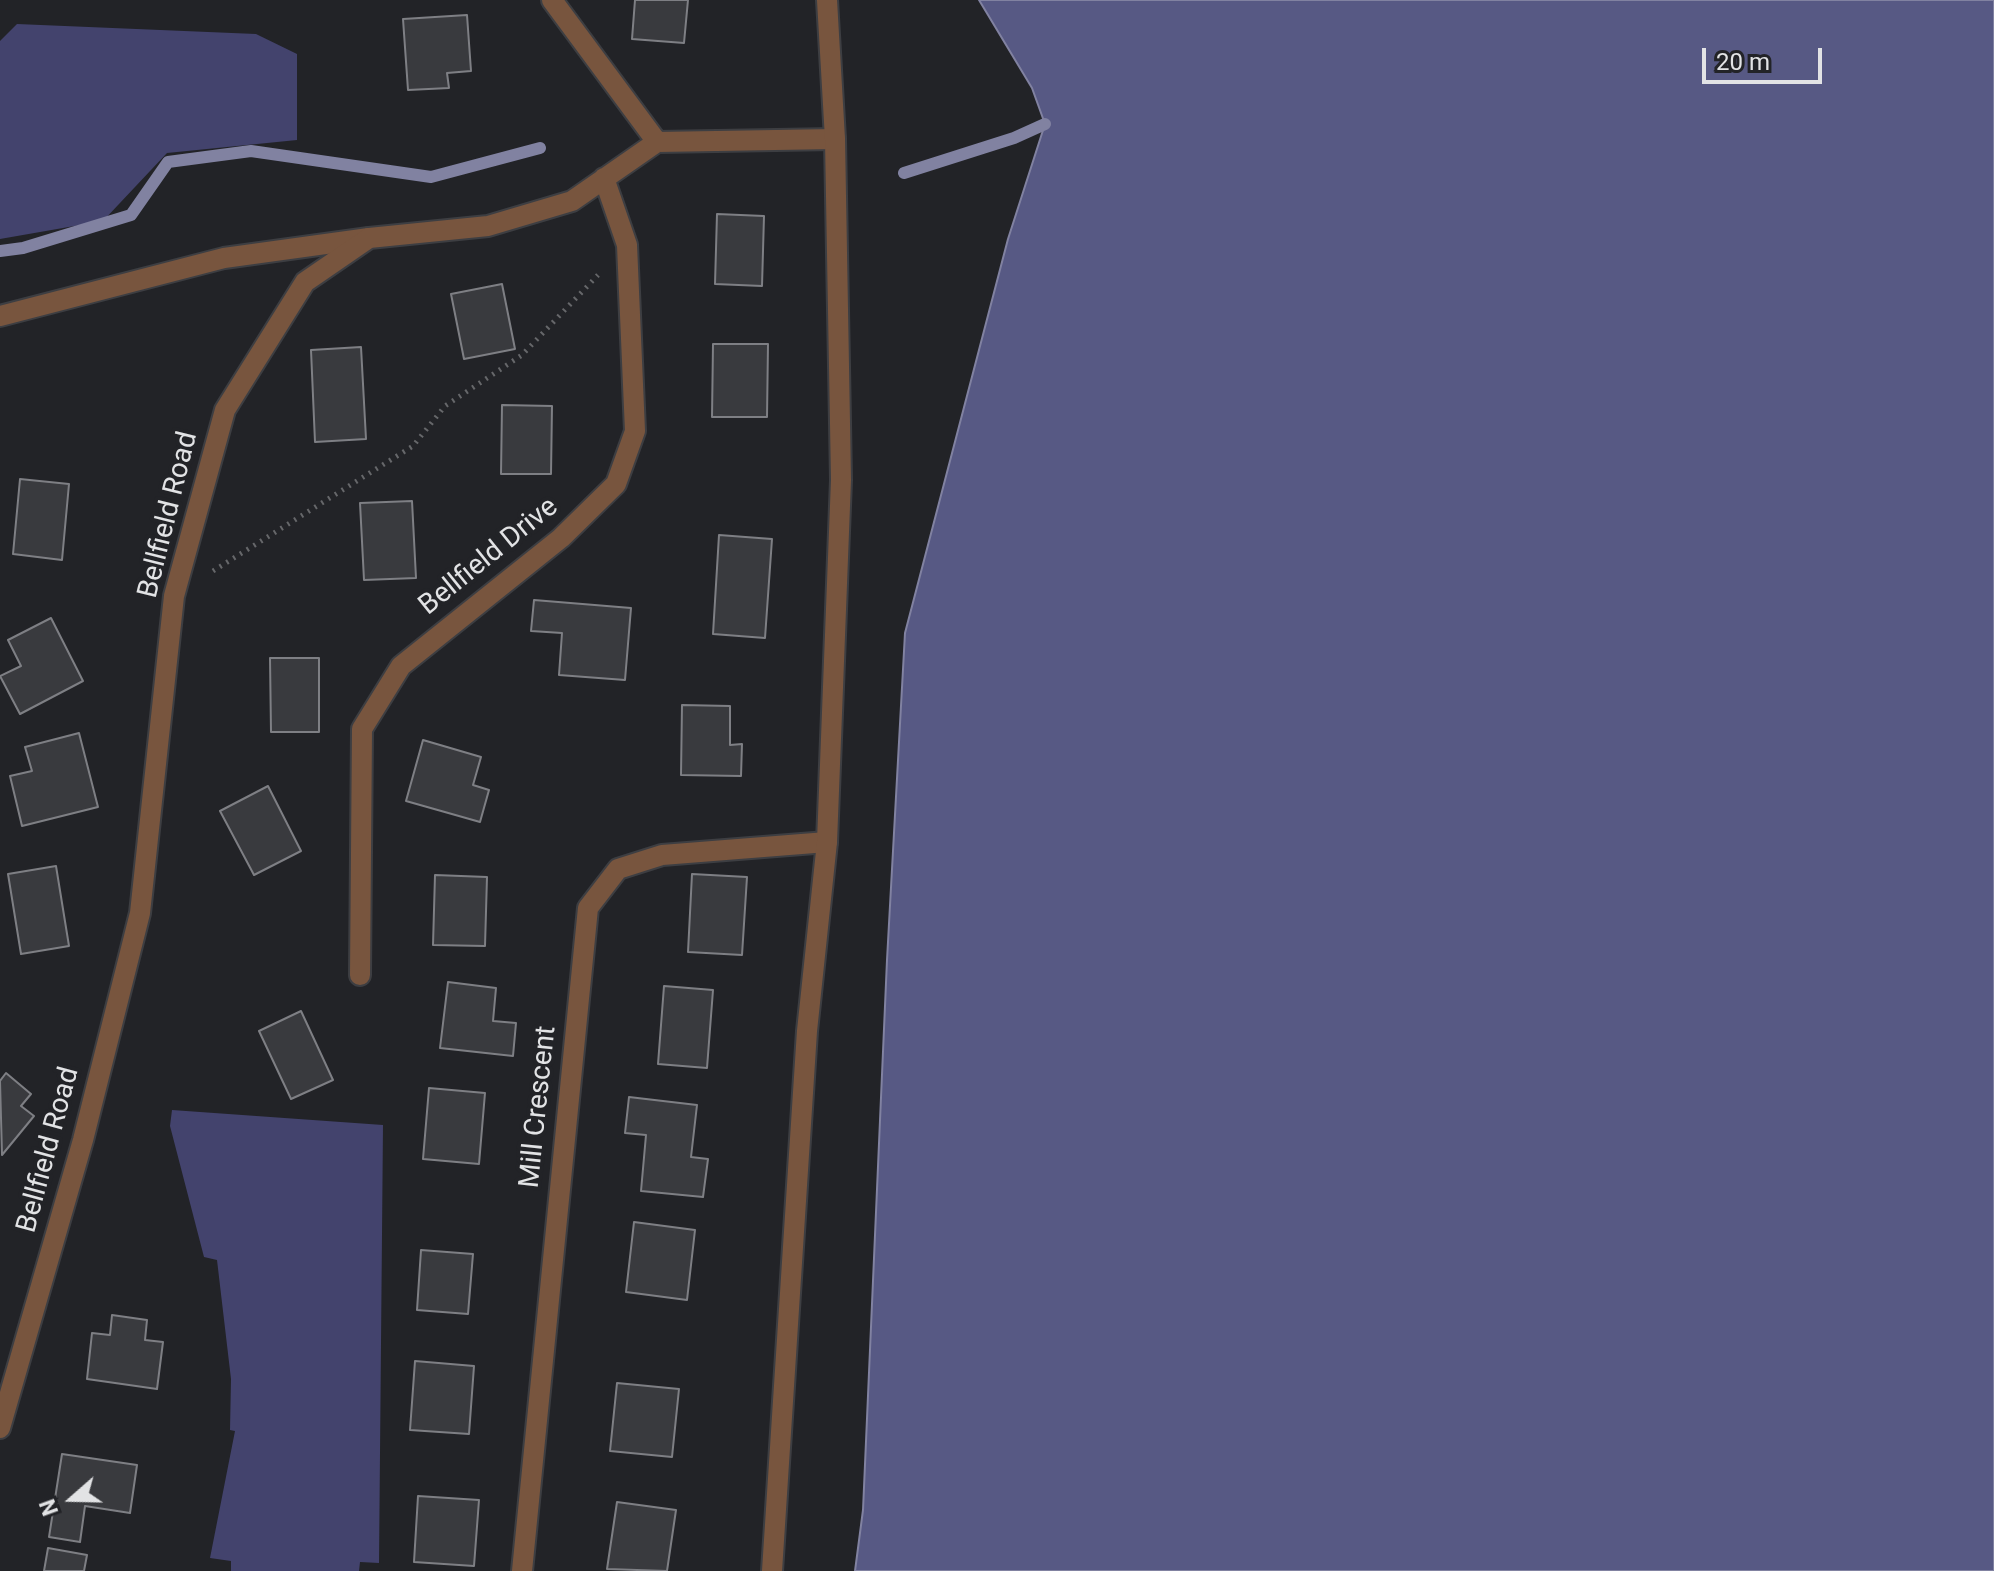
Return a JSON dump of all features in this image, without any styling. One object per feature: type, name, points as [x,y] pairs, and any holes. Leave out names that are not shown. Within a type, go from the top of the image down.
[{"type":"street","points":[[552,0],[657,142],[835,139]]},
{"type":"street","points":[[772,1571],[807,1031],[827,842],[841,480],[835,139],[827,0]]},
{"type":"street","name":"Bellfield Road","points":[[0,1428],[83,1140],[140,913],[174,596],[225,410],[305,282],[369,238],[488,226],[572,201],[657,142]]},
{"type":"street","name":"Bellfield Drive","points":[[360,975],[362,729],[401,666],[561,538],[616,484],[635,431],[627,245],[604,178]]},
{"type":"street","points":[[0,316],[224,258],[369,238]]},
{"type":"street","name":"Mill Crescent","points":[[522,1571],[588,908],[618,869],[662,855],[827,842]]},
{"type":"path","points":[[174,596],[413,446],[445,406],[522,355],[627,245]]},
{"type":"shaded area","points":[[979,0],[1994,0],[1994,1571],[855,1571],[863,1510],[905,633],[1008,239],[1045,124],[1032,88]]},
{"type":"shaded area","points":[[17,24],[256,34],[297,54],[297,140],[167,153],[103,221],[0,239],[0,41]]},
{"type":"shaded area","points":[[172,1110],[383,1125],[379,1563],[360,1562],[359,1571],[231,1571],[231,1561],[210,1558],[235,1431],[230,1430],[231,1379],[217,1260],[204,1257],[170,1126]]},
{"type":"building","points":[[635,0],[688,0],[684,43],[632,39]]},
{"type":"building","points":[[467,15],[471,71],[447,73],[449,88],[408,90],[403,19]]},
{"type":"building","points":[[717,214],[764,216],[762,286],[715,284]]},
{"type":"building","points":[[502,284],[515,349],[464,359],[451,294]]},
{"type":"building","points":[[713,344],[768,344],[767,417],[712,417]]},
{"type":"building","points":[[361,347],[366,439],[315,442],[311,350]]},
{"type":"building","points":[[502,405],[552,406],[551,474],[501,474]]},
{"type":"building","points":[[20,479],[69,484],[62,560],[13,554]]},
{"type":"building","points":[[412,501],[416,578],[364,580],[360,503]]},
{"type":"building","points":[[719,535],[772,539],[765,638],[713,634]]},
{"type":"building","points":[[534,600],[631,608],[625,680],[559,675],[562,633],[531,631]]},
{"type":"building","points":[[51,618],[83,681],[20,714],[0,676],[21,666],[8,640]]},
{"type":"building","points":[[270,658],[319,658],[319,732],[271,732]]},
{"type":"building","points":[[682,705],[730,706],[730,745],[742,744],[741,776],[681,775]]},
{"type":"building","points":[[79,733],[98,807],[22,826],[10,776],[32,771],[25,747]]},
{"type":"building","points":[[423,740],[481,757],[473,785],[489,790],[480,822],[406,801]]},
{"type":"building","points":[[268,786],[301,851],[254,875],[220,811]]},
{"type":"building","points":[[56,866],[69,946],[21,954],[8,874]]},
{"type":"building","points":[[692,874],[747,877],[742,955],[688,952]]},
{"type":"building","points":[[435,875],[487,877],[485,946],[433,945]]},
{"type":"building","points":[[448,982],[496,988],[493,1021],[516,1023],[513,1056],[440,1048]]},
{"type":"building","points":[[664,986],[713,990],[707,1068],[658,1064]]},
{"type":"building","points":[[301,1011],[333,1080],[291,1099],[259,1031]]},
{"type":"building","points":[[6,1073],[31,1094],[21,1106],[34,1116],[2,1155],[0,1081]]},
{"type":"building","points":[[429,1088],[485,1093],[479,1164],[423,1159]]},
{"type":"building","points":[[629,1097],[697,1105],[691,1157],[708,1159],[703,1197],[641,1191],[646,1135],[625,1133]]},
{"type":"building","points":[[634,1222],[695,1230],[687,1300],[626,1292]]},
{"type":"building","points":[[421,1250],[473,1254],[468,1314],[417,1310]]},
{"type":"building","points":[[112,1315],[147,1320],[145,1340],[163,1342],[157,1389],[87,1379],[92,1333],[110,1335]]},
{"type":"building","points":[[415,1361],[474,1366],[469,1434],[410,1430]]},
{"type":"building","points":[[617,1383],[679,1389],[672,1457],[610,1451]]},
{"type":"building","points":[[62,1454],[137,1465],[130,1513],[85,1506],[80,1542],[49,1537]]},
{"type":"building","points":[[418,1496],[479,1500],[474,1566],[414,1562]]},
{"type":"building","points":[[617,1502],[676,1510],[667,1571],[607,1569]]},
{"type":"building","points":[[48,1548],[87,1555],[84,1571],[44,1571]]},
{"type":"waterway","points":[[904,173],[1014,138],[1045,124]]},
{"type":"waterway","points":[[0,251],[23,248],[131,215],[168,162],[251,151],[431,177],[540,148]]}]
